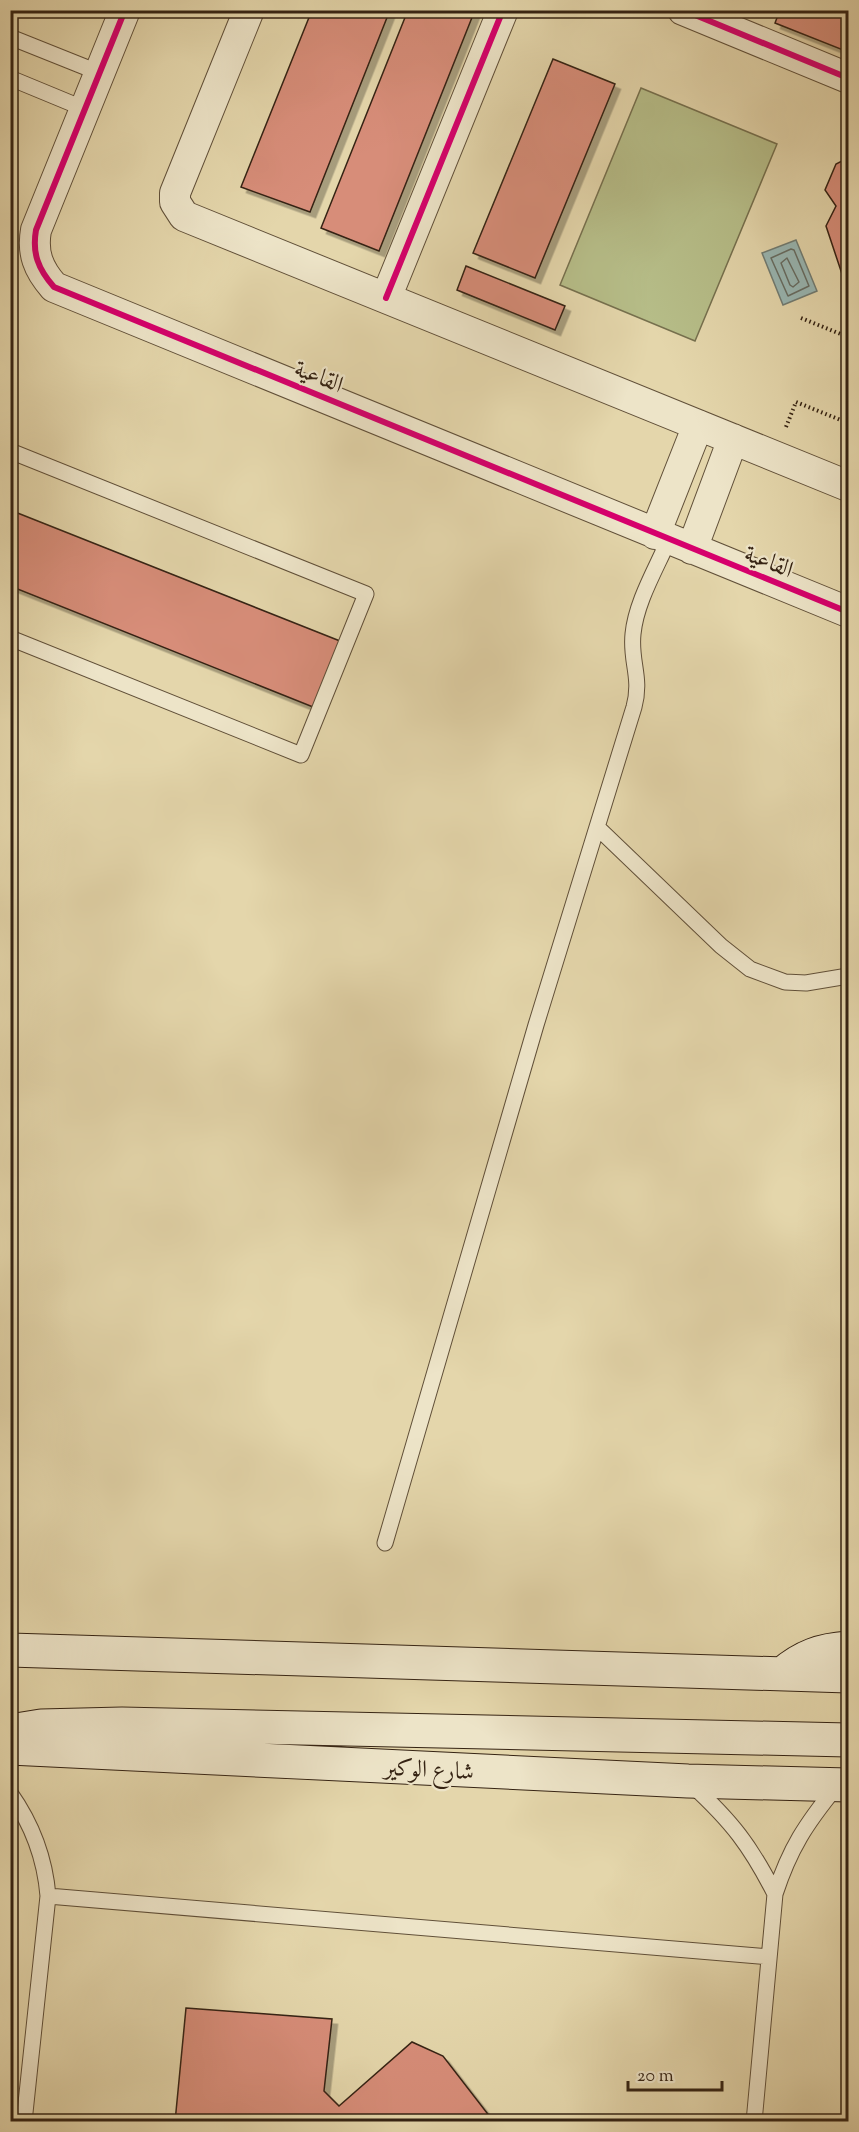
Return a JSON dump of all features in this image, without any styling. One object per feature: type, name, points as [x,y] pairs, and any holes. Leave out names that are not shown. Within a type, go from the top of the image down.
[{"type":"main road","points":[[782,1674],[798,1660],[817,1652],[849,1648]]},
{"type":"main road","points":[[10,1650],[849,1676]]},
{"type":"main road","points":[[10,1731],[42,1726],[122,1724],[849,1740]]},
{"type":"main road","name":"شارع الوكير","points":[[10,1749],[688,1781],[843,1785]]},
{"type":"street","name":"القاعية","points":[[125,10],[36,230],[33,246],[40,269],[54,287],[849,612]]},
{"type":"street","points":[[249,10],[175,193],[178,210],[184,216],[849,486]]},
{"type":"street","points":[[386,298],[503,10]]},
{"type":"street","points":[[683,10],[849,78]]},
{"type":"street","points":[[672,540],[698,425]]},
{"type":"street","points":[[672,540],[733,439]]},
{"type":"lane","points":[[10,37],[100,73]]},
{"type":"lane","points":[[10,78],[85,109]]},
{"type":"lane","points":[[10,451],[366,594],[301,755],[10,638]]},
{"type":"lane","points":[[385,1543],[536,1025],[637,696],[638,672],[632,649],[634,624],[672,540]]},
{"type":"lane","points":[[598,828],[721,946],[750,969],[785,982],[806,983],[849,976]]},
{"type":"lane","points":[[688,1781],[730,1820],[756,1857],[775,1894]]},
{"type":"lane","points":[[754,2121],[775,1894],[786,1861],[806,1824],[843,1785]]},
{"type":"lane","points":[[10,1793],[20,1807],[46,1867],[48,1896],[24,2121]]},
{"type":"lane","points":[[48,1896],[769,1957]]},
{"type":"path","points":[[801,318],[849,337]]},
{"type":"path","points":[[775,456],[796,402],[849,423]]},
{"type":"green space","points":[[641,88],[777,144],[695,341],[560,285]]},
{"type":"water","points":[[796,240],[817,291],[783,305],[762,253]]},
{"type":"building","points":[[312,10],[390,10],[310,212],[241,187]]},
{"type":"building","points":[[408,10],[475,10],[379,251],[321,228]]},
{"type":"building","points":[[780,10],[848,10],[848,52],[775,23]]},
{"type":"building","points":[[553,59],[615,84],[535,278],[473,253]]},
{"type":"building","points":[[848,158],[848,292],[826,226],[836,206],[825,190],[836,164]]},
{"type":"building","points":[[466,266],[565,306],[555,330],[457,290]]},
{"type":"building","points":[[10,510],[345,643],[318,709],[10,586]]},
{"type":"building","points":[[186,2008],[332,2019],[324,2091],[339,2106],[412,2042],[443,2056],[494,2122],[175,2122]]},
{"type":"cycle path","points":[[125,10],[36,230],[35,246],[40,267],[54,287],[848,612]]},
{"type":"cycle path","points":[[386,298],[503,10]]},
{"type":"cycle path","points":[[683,10],[848,78]]}]
